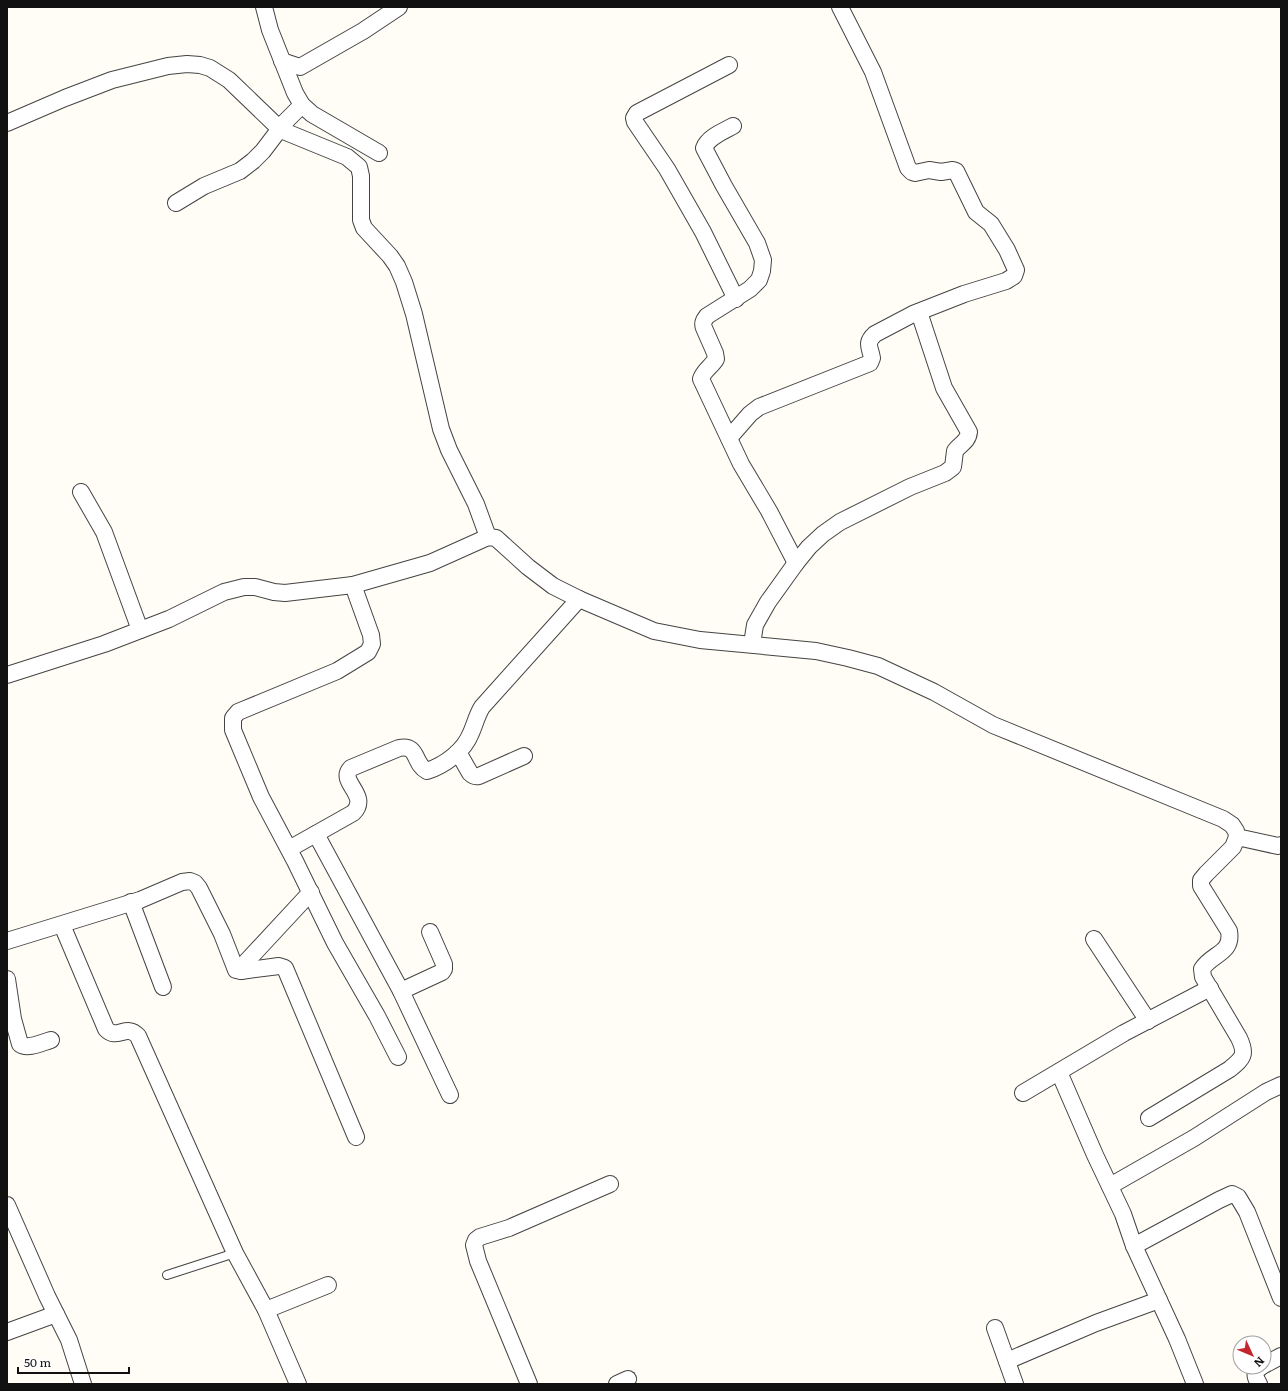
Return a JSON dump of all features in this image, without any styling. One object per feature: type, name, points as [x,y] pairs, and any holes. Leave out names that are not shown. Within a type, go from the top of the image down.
[{"type":"street","points":[[264,7],[270,30],[282,61],[295,93],[302,105],[312,114],[379,154]]},
{"type":"street","points":[[282,61],[300,67],[363,31],[399,7]]},
{"type":"street","points":[[729,438],[750,414],[759,407],[870,363],[872,358],[868,344],[870,339],[875,334],[919,312],[964,294],[1006,281],[1014,276],[1016,270],[999,235],[987,220],[976,212],[956,171],[941,172],[929,170],[912,172],[908,168],[873,72],[840,7]]},
{"type":"street","points":[[7,123],[112,80],[168,66],[187,64],[200,65],[210,68],[229,80],[281,130],[346,157],[353,162],[359,168],[361,176],[361,220],[364,228],[397,266],[404,282],[414,314],[434,393],[441,429],[449,450],[476,504],[488,538]]},
{"type":"street","points":[[728,64],[637,113],[634,118],[635,122],[667,169],[703,232],[736,299]]},
{"type":"street","points":[[176,202],[204,186],[240,170],[253,161],[302,105]]},
{"type":"street","points":[[733,126],[711,139],[706,143],[704,148],[757,243],[763,260],[759,280],[750,289],[736,299],[707,316],[702,324],[715,353],[716,359],[702,374],[701,379],[741,464],[796,563]]},
{"type":"street","points":[[752,644],[755,625],[768,602],[796,563],[809,547],[823,534],[840,522],[910,487],[954,468],[955,451],[968,438],[969,432],[948,398],[919,312]]},
{"type":"street","points":[[81,492],[104,532],[140,630]]},
{"type":"street","points":[[7,675],[104,644],[169,619],[224,592],[244,587],[255,587],[285,593],[354,585],[430,563],[488,538],[496,538],[528,567],[553,586],[579,599],[654,631],[700,640],[816,651],[878,666],[934,692],[993,725],[1223,819],[1232,825],[1236,831],[1237,837],[1233,847],[1201,880],[1201,886],[1228,931],[1230,939],[1227,947],[1220,954],[1206,962],[1202,969],[1203,977],[1244,1047],[1244,1054],[1241,1060],[1230,1068],[1149,1118]]},
{"type":"street","points":[[354,585],[371,636],[372,644],[368,652],[337,671],[238,712],[232,718],[233,730],[261,797],[311,892],[335,942],[377,1016],[398,1058]]},
{"type":"street","points":[[289,849],[354,813],[359,805],[359,800],[349,780],[348,771],[351,768],[399,748],[406,747],[413,752],[423,769],[427,770],[444,762],[458,752],[466,744],[476,716],[482,707],[579,599]]},
{"type":"street","points":[[458,752],[472,776],[476,777],[524,756]]},
{"type":"street","points":[[316,834],[401,991],[450,1095]]},
{"type":"street","points":[[1237,837],[1278,846],[1281,845]]},
{"type":"street","points":[[7,941],[131,902],[182,882],[190,881],[195,883],[222,934],[234,968],[241,971],[279,966],[285,968],[356,1137]]},
{"type":"street","points":[[241,971],[246,962],[311,892]]},
{"type":"street","points":[[131,902],[163,987]]},
{"type":"street","points":[[62,924],[106,1029],[115,1034],[127,1030],[138,1036],[235,1253],[266,1310],[298,1384]]},
{"type":"street","points":[[401,991],[442,972],[444,969],[444,964],[430,932]]},
{"type":"street","points":[[1094,939],[1148,1021]]},
{"type":"street","points":[[7,980],[13,1019],[20,1044],[23,1046],[28,1046],[52,1040]]},
{"type":"street","points":[[1023,1093],[1124,1033],[1210,988]]},
{"type":"street","points":[[1059,1072],[1123,1214],[1134,1246],[1177,1339],[1195,1384]]},
{"type":"street","points":[[1110,1186],[1194,1138],[1266,1092],[1281,1085]]},
{"type":"street","points":[[529,1384],[478,1261],[474,1245],[476,1240],[480,1237],[509,1228],[610,1184]]},
{"type":"street","points":[[1134,1246],[1232,1194],[1238,1197],[1247,1212],[1281,1298]]},
{"type":"street","points":[[7,1205],[47,1296],[69,1340],[83,1384]]},
{"type":"street","points":[[266,1310],[328,1285]]},
{"type":"street","points":[[1007,1361],[1096,1323],[1158,1300]]},
{"type":"street","points":[[7,1332],[56,1314]]},
{"type":"street","points":[[995,1328],[1015,1384]]},
{"type":"street","points":[[1272,1361],[1281,1356]]},
{"type":"lane","points":[[167,1275],[235,1253]]}]
